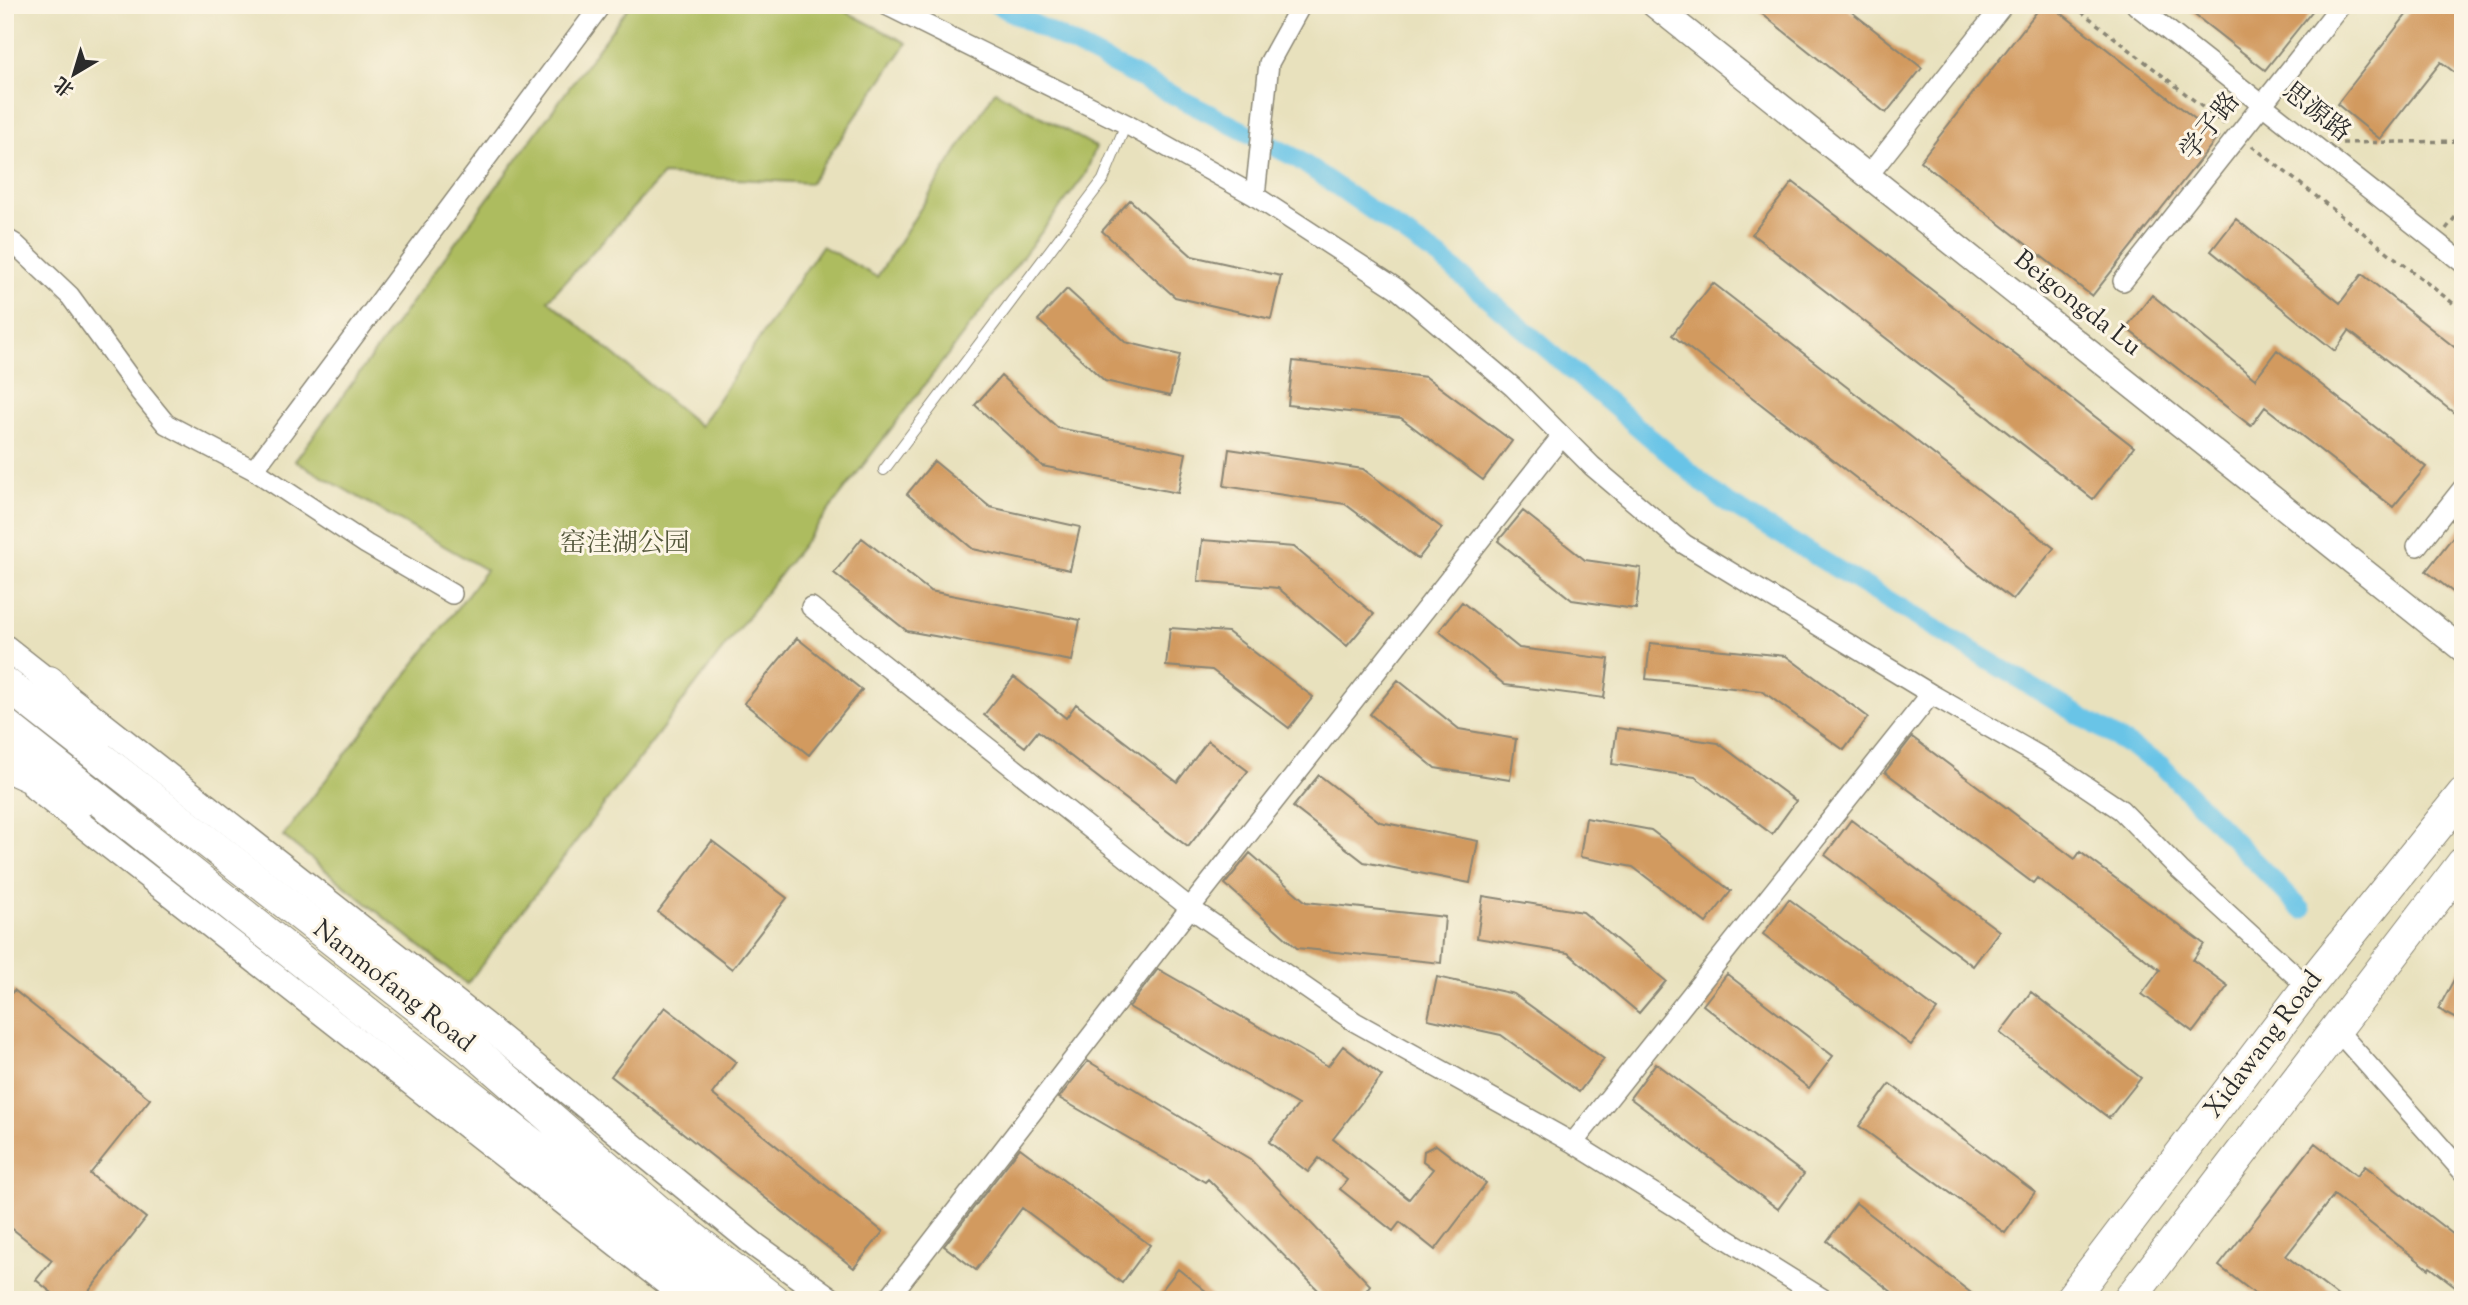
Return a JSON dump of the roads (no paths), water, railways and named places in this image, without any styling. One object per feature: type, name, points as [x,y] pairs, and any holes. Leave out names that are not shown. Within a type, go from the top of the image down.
[{"type":"main road","points":[[49,682],[147,793]]},
{"type":"main road","name":"Nanmofang Road","points":[[5,683],[467,1045],[659,1212],[774,1300]]},
{"type":"main road","name":"Nanmofang Road","points":[[5,724],[728,1300]]},
{"type":"main road","points":[[7,766],[127,820]]},
{"type":"main road","name":"Xidawang Road","points":[[2070,1300],[2308,987],[2463,794]]},
{"type":"main road","name":"Xidawang Road","points":[[2129,1300],[2336,1029],[2458,881]]},
{"type":"street","points":[[254,470],[601,5]]},
{"type":"street","points":[[886,5],[1126,124],[1255,196],[1396,288],[1513,387],[1592,466],[1684,544],[1931,694],[2048,761],[2121,810],[2180,870],[2308,987]]},
{"type":"street","points":[[1255,196],[1269,63],[1301,5]]},
{"type":"street","name":"Beigongda Lu","points":[[1654,5],[2463,650]]},
{"type":"street","points":[[1867,177],[2003,5]]},
{"type":"street","name":"思源路","points":[[2136,5],[2463,262]]},
{"type":"street","name":"学子路","points":[[2123,281],[2340,5]]},
{"type":"street","points":[[5,238],[15,244],[70,296],[166,424],[254,470],[366,544],[452,594]]},
{"type":"street","points":[[887,1300],[1190,908],[1562,436]]},
{"type":"street","points":[[2417,546],[2463,488]]},
{"type":"street","points":[[811,607],[1190,908],[1355,1022],[1573,1143],[1825,1300]]},
{"type":"street","points":[[5,647],[484,1024],[755,1245],[831,1300]]},
{"type":"street","points":[[1573,1143],[1931,694]]},
{"type":"street","points":[[7,766],[690,1300]]},
{"type":"street","points":[[2336,1029],[2463,1172]]},
{"type":"street","points":[[615,1211],[690,1300]]},
{"type":"street","points":[[659,1212],[755,1245]]},
{"type":"lane","points":[[884,470],[1103,180],[1126,124]]},
{"type":"waterway","points":[[997,5],[1296,158],[1443,260],[1723,500],[2161,765],[2302,910]]},
{"type":"park label","name":"窑洼湖公园","points":[[625,544]]}]
